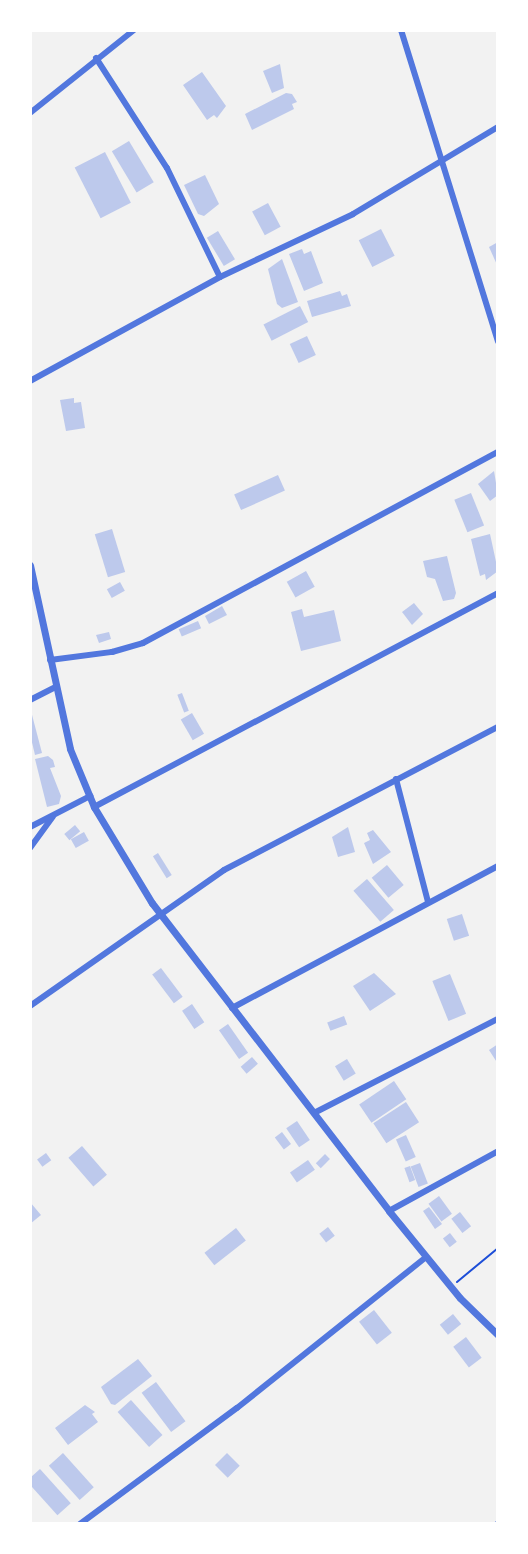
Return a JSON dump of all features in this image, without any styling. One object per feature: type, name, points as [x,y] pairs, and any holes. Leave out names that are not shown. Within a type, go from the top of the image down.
[{"type":"street","points":[[30,113],[134,30]]},
{"type":"street","points":[[401,30],[498,341]]},
{"type":"street","points":[[96,58],[167,168],[220,277]]},
{"type":"street","points":[[30,381],[220,277],[352,214],[498,127]]},
{"type":"street","points":[[50,660],[112,652],[143,643],[498,452]]},
{"type":"street","points":[[30,565],[54,688],[70,749],[94,807],[158,912],[389,1211],[451,1287],[498,1335]]},
{"type":"street","points":[[94,807],[498,593]]},
{"type":"street","points":[[30,700],[54,688]]},
{"type":"street","points":[[30,1006],[158,912],[234,864],[498,727]]},
{"type":"street","points":[[396,779],[428,902]]},
{"type":"street","points":[[30,827],[90,796]]},
{"type":"street","points":[[30,848],[53,816]]},
{"type":"street","points":[[232,1008],[498,866]]},
{"type":"street","points":[[314,1113],[498,1019]]},
{"type":"street","points":[[389,1211],[498,1152]]},
{"type":"street","points":[[80,1524],[426,1257]]},
{"type":"path","points":[[451,1287],[489,1251],[498,1248]]},
{"type":"building","points":[[280,64],[284,88],[272,93],[263,71]]},
{"type":"building","points":[[202,72],[226,106],[217,118],[214,115],[207,120],[183,85]]},
{"type":"building","points":[[286,93],[292,94],[297,102],[292,104],[294,109],[252,130],[245,114]]},
{"type":"building","points":[[129,141],[154,182],[137,192],[112,151]]},
{"type":"building","points":[[105,152],[131,203],[101,218],[75,167]]},
{"type":"building","points":[[205,175],[219,204],[204,216],[198,214],[184,185]]},
{"type":"building","points":[[268,203],[281,227],[265,235],[252,211]]},
{"type":"building","points":[[381,229],[395,256],[372,267],[359,240]]},
{"type":"building","points":[[218,231],[235,259],[224,266],[207,238]]},
{"type":"building","points":[[498,242],[498,267],[489,247]]},
{"type":"building","points":[[302,249],[304,254],[311,251],[323,283],[304,291],[289,254]]},
{"type":"building","points":[[282,259],[298,302],[282,308],[277,304],[268,269]]},
{"type":"building","points":[[340,291],[342,296],[347,294],[351,306],[312,317],[307,301]]},
{"type":"building","points":[[300,306],[308,322],[272,341],[263,325]]},
{"type":"building","points":[[307,336],[316,355],[299,363],[290,344]]},
{"type":"building","points":[[74,398],[74,403],[81,402],[85,428],[66,431],[60,400]]},
{"type":"building","points":[[494,471],[498,495],[490,501],[478,484]]},
{"type":"building","points":[[278,475],[285,491],[241,510],[234,495]]},
{"type":"building","points":[[471,493],[484,525],[467,532],[454,500]]},
{"type":"building","points":[[112,529],[125,572],[108,577],[95,534]]},
{"type":"building","points":[[490,534],[498,571],[486,580],[485,574],[480,576],[471,539]]},
{"type":"building","points":[[447,556],[456,593],[454,599],[443,601],[435,579],[427,577],[423,561]]},
{"type":"building","points":[[306,571],[315,587],[295,597],[287,582]]},
{"type":"building","points":[[120,582],[125,591],[112,598],[107,589]]},
{"type":"building","points":[[414,603],[423,614],[412,625],[402,612]]},
{"type":"building","points":[[222,606],[227,615],[209,624],[205,616]]},
{"type":"building","points":[[302,609],[304,617],[334,610],[341,641],[301,651],[291,612]]},
{"type":"building","points":[[198,621],[201,628],[182,637],[179,629]]},
{"type":"building","points":[[109,632],[111,639],[99,643],[96,635]]},
{"type":"building","points":[[182,693],[189,711],[184,713],[177,695]]},
{"type":"building","points":[[31,711],[42,753],[35,755],[30,734]]},
{"type":"building","points":[[192,713],[204,734],[193,740],[181,720]]},
{"type":"building","points":[[48,756],[53,760],[55,767],[50,768],[61,796],[59,804],[47,807],[35,759]]},
{"type":"building","points":[[75,825],[80,831],[69,840],[64,834]]},
{"type":"building","points":[[348,827],[355,852],[338,857],[332,837]]},
{"type":"building","points":[[373,830],[391,852],[373,864],[364,843],[370,840],[367,833]]},
{"type":"building","points":[[84,832],[89,841],[76,848],[71,839]]},
{"type":"building","points":[[158,853],[172,875],[167,878],[153,856]]},
{"type":"building","points":[[387,865],[404,885],[388,898],[372,878]]},
{"type":"building","points":[[367,879],[394,910],[380,922],[353,891]]},
{"type":"building","points":[[462,914],[469,936],[454,941],[447,919]]},
{"type":"building","points":[[161,968],[183,997],[174,1003],[152,975]]},
{"type":"building","points":[[374,973],[396,994],[370,1011],[353,986]]},
{"type":"building","points":[[450,974],[466,1014],[448,1021],[432,981]]},
{"type":"building","points":[[192,1004],[204,1022],[194,1029],[182,1011]]},
{"type":"building","points":[[344,1016],[347,1024],[330,1031],[327,1022]]},
{"type":"building","points":[[228,1024],[248,1053],[239,1059],[219,1030]]},
{"type":"building","points":[[498,1044],[498,1064],[489,1050]]},
{"type":"building","points":[[252,1057],[258,1064],[247,1074],[241,1067]]},
{"type":"building","points":[[347,1059],[356,1074],[344,1081],[335,1066]]},
{"type":"building","points":[[394,1081],[406,1099],[371,1123],[359,1104]]},
{"type":"building","points":[[406,1102],[419,1122],[386,1143],[373,1123]]},
{"type":"building","points":[[297,1121],[310,1140],[299,1147],[286,1128]]},
{"type":"building","points":[[282,1132],[291,1144],[284,1149],[275,1137]]},
{"type":"building","points":[[406,1135],[416,1157],[406,1161],[396,1139]]},
{"type":"building","points":[[82,1146],[107,1175],[93,1186],[68,1158]]},
{"type":"building","points":[[46,1153],[51,1160],[42,1167],[37,1159]]},
{"type":"building","points":[[325,1154],[330,1159],[321,1168],[316,1163]]},
{"type":"building","points":[[308,1160],[315,1170],[297,1182],[290,1173]]},
{"type":"building","points":[[420,1163],[428,1184],[419,1187],[411,1167]]},
{"type":"building","points":[[410,1166],[415,1180],[409,1182],[404,1168]]},
{"type":"building","points":[[439,1196],[452,1214],[441,1221],[428,1204]]},
{"type":"building","points":[[30,1202],[41,1215],[30,1224]]},
{"type":"building","points":[[429,1207],[442,1224],[435,1229],[423,1211]]},
{"type":"building","points":[[460,1212],[471,1226],[462,1233],[451,1219]]},
{"type":"building","points":[[328,1227],[335,1236],[326,1242],[319,1234]]},
{"type":"building","points":[[236,1228],[246,1241],[214,1265],[204,1253]]},
{"type":"building","points":[[450,1233],[457,1242],[450,1247],[443,1239]]},
{"type":"building","points":[[374,1310],[392,1333],[377,1345],[359,1322]]},
{"type":"building","points":[[453,1314],[461,1324],[448,1335],[440,1325]]},
{"type":"building","points":[[466,1337],[482,1358],[469,1367],[453,1347]]},
{"type":"building","points":[[138,1359],[152,1376],[115,1405],[111,1404],[101,1387]]},
{"type":"building","points":[[156,1382],[185,1421],[171,1432],[142,1393]]},
{"type":"building","points":[[131,1400],[162,1435],[149,1447],[118,1412]]},
{"type":"building","points":[[85,1405],[95,1412],[92,1414],[98,1422],[68,1445],[55,1428]]},
{"type":"building","points":[[63,1453],[94,1487],[80,1500],[49,1466]]},
{"type":"building","points":[[227,1453],[240,1466],[228,1478],[215,1465]]},
{"type":"building","points":[[40,1469],[71,1503],[57,1515],[30,1485],[30,1478]]}]
